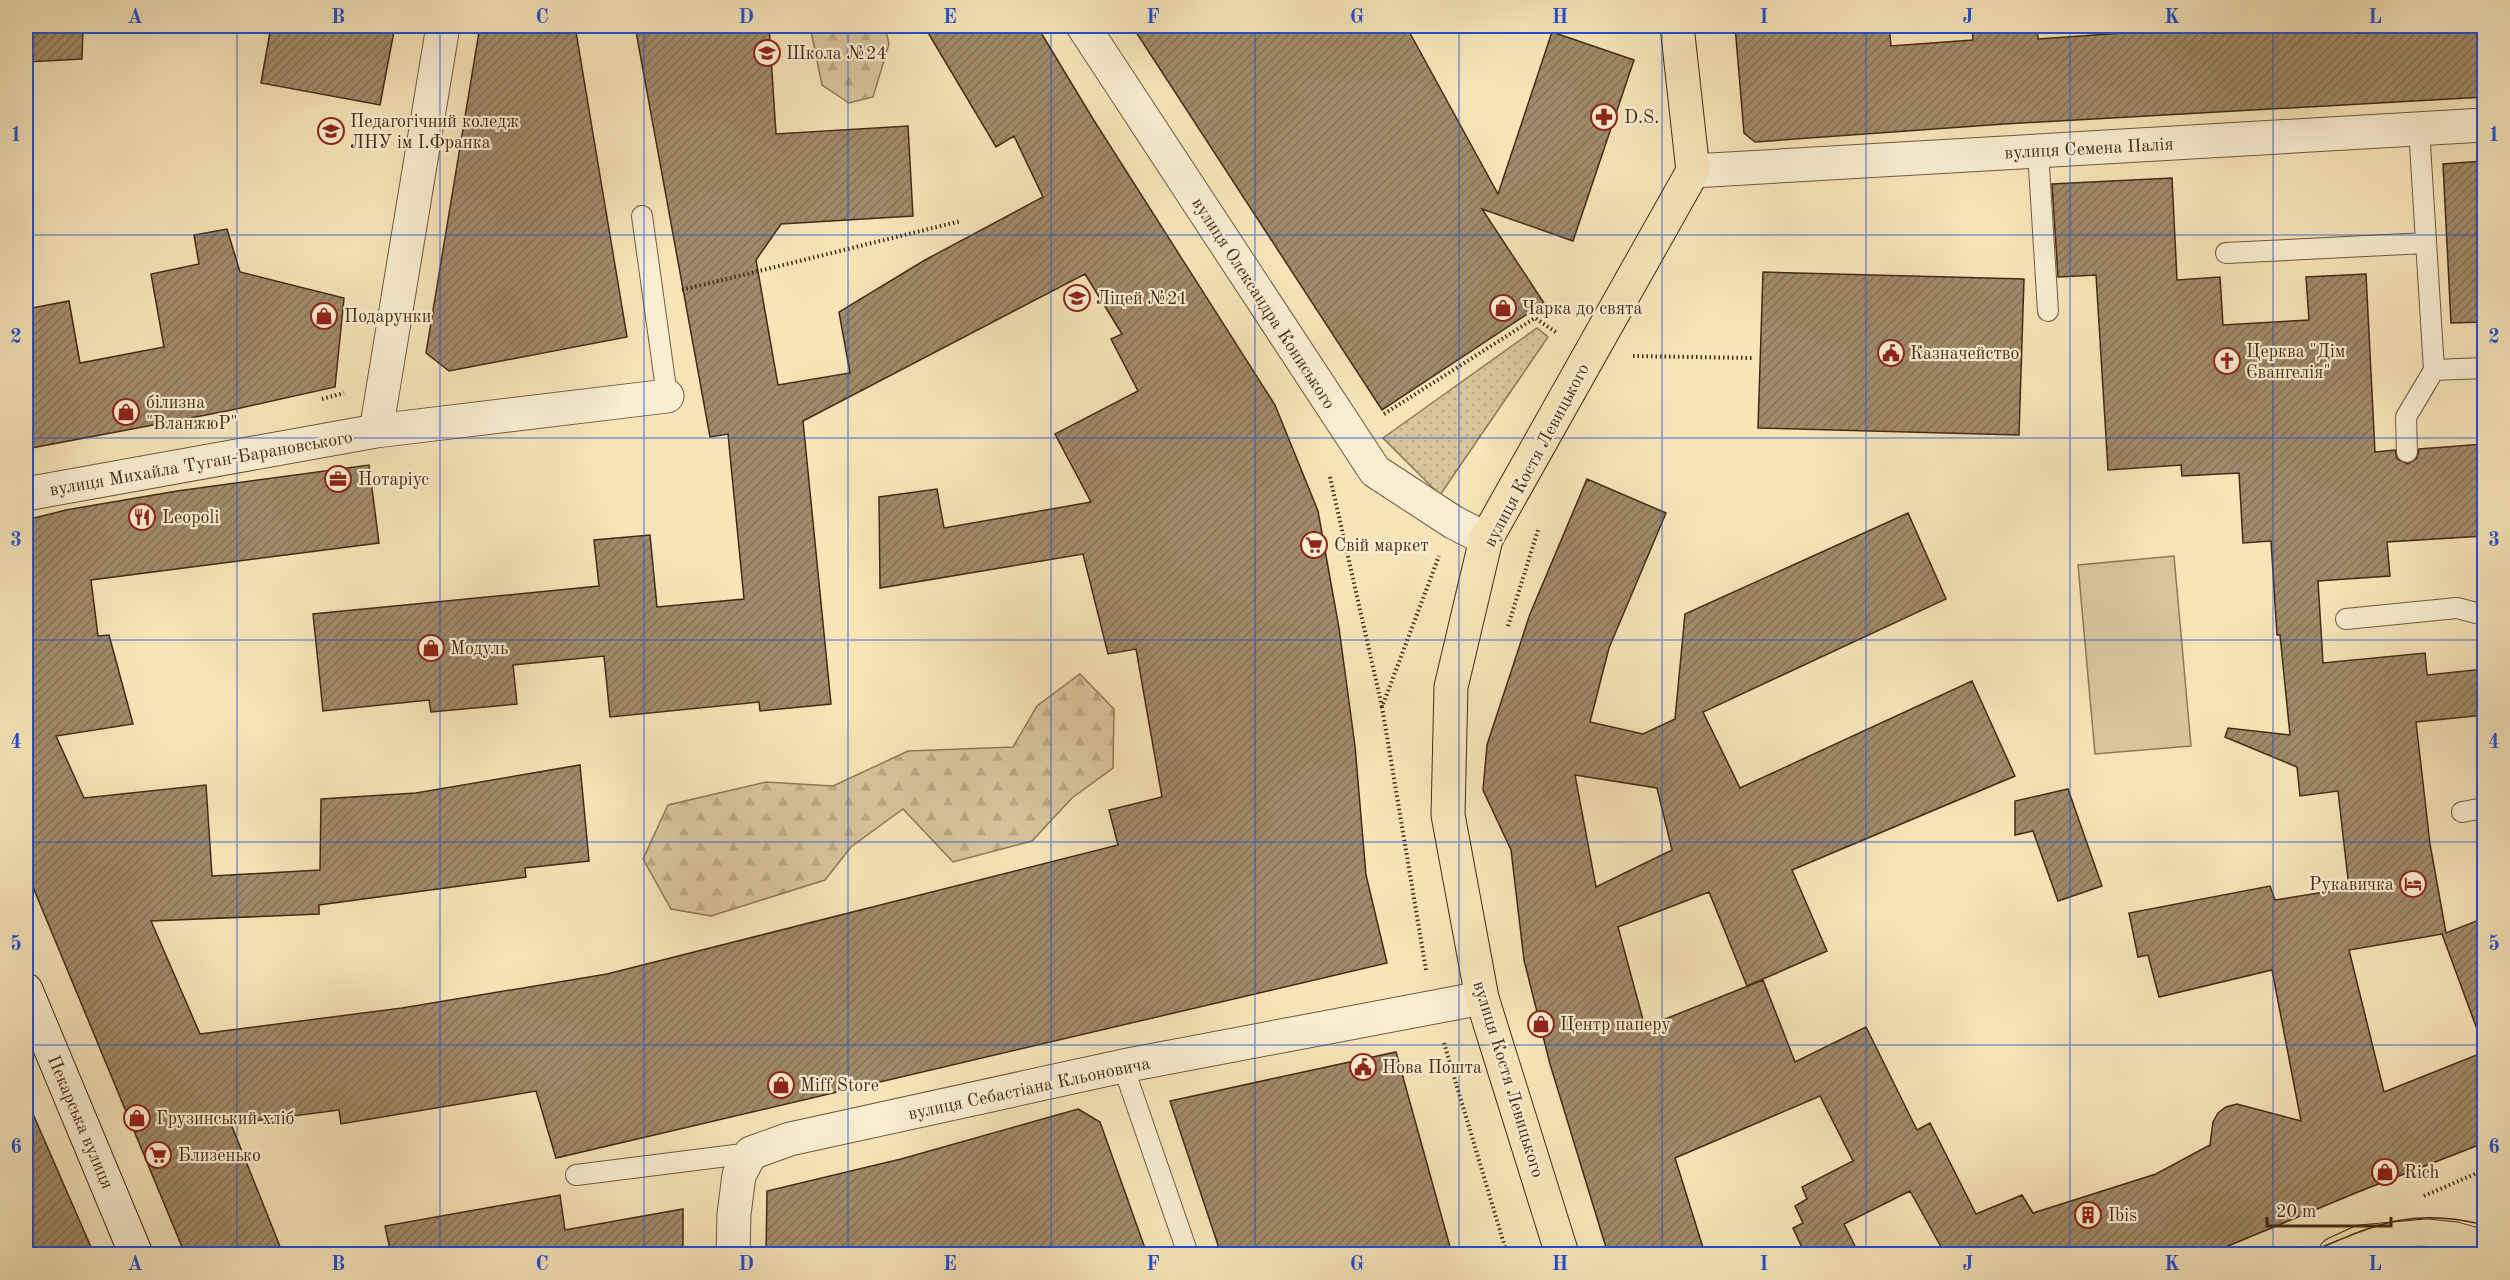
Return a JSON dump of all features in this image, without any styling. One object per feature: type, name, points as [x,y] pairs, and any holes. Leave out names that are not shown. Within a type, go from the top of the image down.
[{"type":"main road","points":[[1677,26],[1693,171]]},
{"type":"main road","name":"вулиця Костя Левицького","points":[[1562,1254],[1482,998],[1448,815],[1451,687],[1486,539],[1693,171]]},
{"type":"main road","points":[[2335,1254],[2361,1242],[2427,1236],[2455,1239],[2484,1247]]},
{"type":"street","name":"вулиця Михайла Туган-Барановського","points":[[376,431],[443,26]]},
{"type":"street","name":"вулиця Олександра Кониського","points":[[1083,26],[1375,471],[1453,522],[1486,539]]},
{"type":"street","name":"вулиця Семена Палія","points":[[1693,171],[2484,125]]},
{"type":"street","name":"вулиця Михайла Туган-Барановського","points":[[26,494],[376,431],[667,396]]},
{"type":"street","name":"Пекарська вулиця","points":[[26,990],[136,1254]]},
{"type":"street","name":"вулиця Себастіана Кльоновича","points":[[751,1153],[790,1140],[1123,1066],[1482,998]]},
{"type":"street","points":[[733,1254],[734,1214],[739,1175],[751,1153]]},
{"type":"lane","points":[[2407,452],[2406,417],[2434,370],[2419,129]]},
{"type":"lane","points":[[2038,151],[2048,311]]},
{"type":"lane","points":[[642,216],[667,396]]},
{"type":"lane","points":[[2226,253],[2426,243]]},
{"type":"lane","points":[[2434,370],[2484,368]]},
{"type":"lane","points":[[2346,619],[2457,608],[2484,615]]},
{"type":"lane","points":[[2462,812],[2484,808]]},
{"type":"lane","points":[[1123,1066],[1188,1254]]},
{"type":"lane","name":"вулиця Себастіана Кльоновича","points":[[576,1175],[751,1153]]},
{"type":"path","points":[[653,298],[961,221]]},
{"type":"path","points":[[1381,416],[1535,318],[1561,335]]},
{"type":"path","points":[[1627,365],[1638,346]]},
{"type":"path","points":[[1633,356],[1752,358]]},
{"type":"path","points":[[315,401],[348,392]]},
{"type":"path","points":[[1330,474],[1382,707]]},
{"type":"path","points":[[1506,632],[1541,521]]},
{"type":"path","points":[[1443,1042],[1507,1254]]},
{"type":"green space","points":[[810,26],[885,26],[889,44],[873,97],[849,103],[822,85]]},
{"type":"green space","points":[[1537,328],[1548,337],[1440,495],[1383,438]]},
{"type":"green space","points":[[2174,556],[2191,746],[2095,754],[2078,565]]},
{"type":"green space","points":[[1080,674],[1114,709],[1113,768],[1072,798],[1032,841],[953,862],[903,809],[851,847],[825,880],[711,916],[671,909],[643,859],[668,805],[766,782],[833,786],[908,751],[1013,747],[1037,706]]},
{"type":"building","points":[[26,26],[83,26],[82,59],[26,62]]},
{"type":"building","points":[[271,26],[395,26],[380,105],[261,83]]},
{"type":"building","points":[[480,26],[575,26],[627,337],[449,371],[426,353]]},
{"type":"building","points":[[635,26],[769,26],[776,134],[908,126],[913,216],[781,224],[756,260],[778,385],[850,373],[839,312],[925,260],[1043,197],[1014,136],[996,147],[924,26],[1037,26],[1093,119],[1275,405],[1318,511],[1339,628],[1355,746],[1366,875],[1387,963],[556,1158],[536,1091],[341,1124],[339,1110],[231,1124],[283,1254],[185,1254],[26,870],[26,520],[66,510],[177,491],[369,465],[379,543],[91,580],[98,636],[109,635],[133,724],[56,736],[84,798],[206,785],[212,876],[320,870],[321,799],[416,793],[580,765],[589,861],[525,868],[526,877],[319,905],[319,914],[151,921],[200,1034],[402,1008],[607,974],[1118,845],[1109,810],[1162,797],[1136,649],[1108,654],[1083,554],[880,588],[879,497],[937,489],[944,528],[1091,502],[1055,434],[1138,391],[1111,339],[1122,334],[1085,274],[803,421],[831,704],[760,711],[759,702],[610,717],[604,656],[513,665],[517,704],[431,712],[429,700],[323,711],[313,614],[599,586],[594,540],[650,535],[657,607],[744,599],[728,434],[710,437]]},
{"type":"building","points":[[1132,26],[1406,26],[1498,194],[1552,32],[1634,60],[1573,241],[1482,209],[1544,303],[1382,410]]},
{"type":"building","points":[[1735,26],[1889,26],[1891,46],[1973,40],[1972,26],[2037,26],[2038,39],[2224,26],[2484,26],[2484,97],[2004,124],[1755,142],[1744,133]]},
{"type":"building","points":[[2484,161],[2484,322],[2451,323],[2443,164]]},
{"type":"building","points":[[2172,178],[2177,280],[2220,277],[2223,325],[2309,320],[2306,277],[2366,274],[2375,452],[2395,450],[2397,459],[2408,464],[2417,458],[2419,449],[2484,444],[2484,536],[2387,542],[2390,576],[2318,581],[2323,663],[2425,653],[2427,675],[2484,669],[2484,715],[2416,722],[2430,844],[2446,933],[2484,918],[2484,1039],[2481,1040],[2442,934],[2349,950],[2384,1092],[2484,1052],[2484,1143],[2209,1254],[1945,1254],[1910,1191],[1844,1224],[1859,1254],[1805,1254],[1793,1228],[1803,1223],[1795,1206],[1807,1199],[1802,1187],[1853,1161],[1820,1096],[1675,1158],[1705,1254],[1608,1254],[1550,1064],[1524,960],[1511,850],[1483,790],[1487,745],[1530,614],[1587,479],[1666,513],[1609,648],[1590,722],[1643,734],[1675,719],[1685,614],[1908,513],[1946,599],[1703,712],[1740,788],[1972,681],[2015,776],[1792,870],[1827,951],[1747,986],[1709,892],[1618,927],[1645,1027],[1763,980],[1795,1062],[1866,1027],[1917,1130],[1930,1123],[1976,1214],[2022,1195],[2033,1213],[2156,1174],[2210,1145],[2213,1122],[2218,1113],[2226,1107],[2237,1104],[2301,1121],[2272,970],[2159,997],[2148,955],[2138,957],[2129,913],[2270,886],[2275,900],[2349,888],[2338,791],[2300,796],[2297,767],[2225,737],[2228,728],[2290,735],[2280,635],[2277,635],[2271,541],[2243,543],[2239,473],[2182,476],[2181,465],[2108,470],[2096,275],[2058,277],[2052,184]],"holes":[[[1575,775],[1657,788],[1672,850],[1596,887]]]},
{"type":"building","points":[[227,229],[240,272],[344,298],[335,387],[227,411],[26,449],[26,309],[69,301],[80,363],[164,347],[151,274],[199,264],[194,235]]},
{"type":"building","name":"Казначейство","points":[[1763,272],[2024,279],[2019,435],[1758,428]]},
{"type":"building","points":[[2068,789],[2102,886],[2058,901],[2033,831],[2015,835],[2015,801]]},
{"type":"building","points":[[1396,1052],[1452,1254],[1221,1254],[1170,1101]]},
{"type":"building","points":[[26,1098],[94,1254],[26,1254]]},
{"type":"building","points":[[1078,1109],[1100,1122],[1147,1254],[766,1254],[767,1191],[901,1159]]},
{"type":"building","points":[[560,1195],[565,1230],[683,1209],[683,1254],[391,1254],[385,1226]]},
{"type":"tram line","points":[[2306,1254],[2351,1235],[2413,1218],[2458,1220],[2484,1225]]},
{"type":"tram line","points":[[2368,1254],[2395,1248],[2422,1246],[2448,1248],[2475,1254]]},
{"type":"place","name":"Школа №24","points":[[767,53]]},
{"type":"place","name":"D.S.","points":[[1604,117]]},
{"type":"place","name":"Педагогічний коледж ЛНУ ім І.Франка","points":[[331,131]]},
{"type":"place","name":"Ліцей №21","points":[[1077,298]]},
{"type":"place","name":"Чарка до свята","points":[[1503,308]]},
{"type":"place","name":"Подарунки","points":[[324,316]]},
{"type":"place","name":"Казначейство","points":[[1891,353]]},
{"type":"place","name":"Церква \"Дім Євангелія\"","points":[[2227,361]]},
{"type":"place","name":"білизна \"ВланжюР\"","points":[[126,412]]},
{"type":"place","name":"Нотаріус","points":[[338,479]]},
{"type":"place","name":"Leopoli","points":[[142,517]]},
{"type":"place","name":"Свiй маркет","points":[[1314,545]]},
{"type":"place","name":"Модуль","points":[[431,648]]},
{"type":"place","name":"Рукавичка","points":[[2413,884]]},
{"type":"place","name":"Центр паперу","points":[[1541,1024]]},
{"type":"place","name":"Нова Пошта","points":[[1363,1067]]},
{"type":"place","name":"Miff Store","points":[[781,1085]]},
{"type":"place","name":"Грузинський хліб","points":[[137,1118]]},
{"type":"place","name":"Близенько","points":[[158,1155]]},
{"type":"place","name":"Rich","points":[[2385,1172]]},
{"type":"place","name":"Ibis","points":[[2088,1215]]}]
